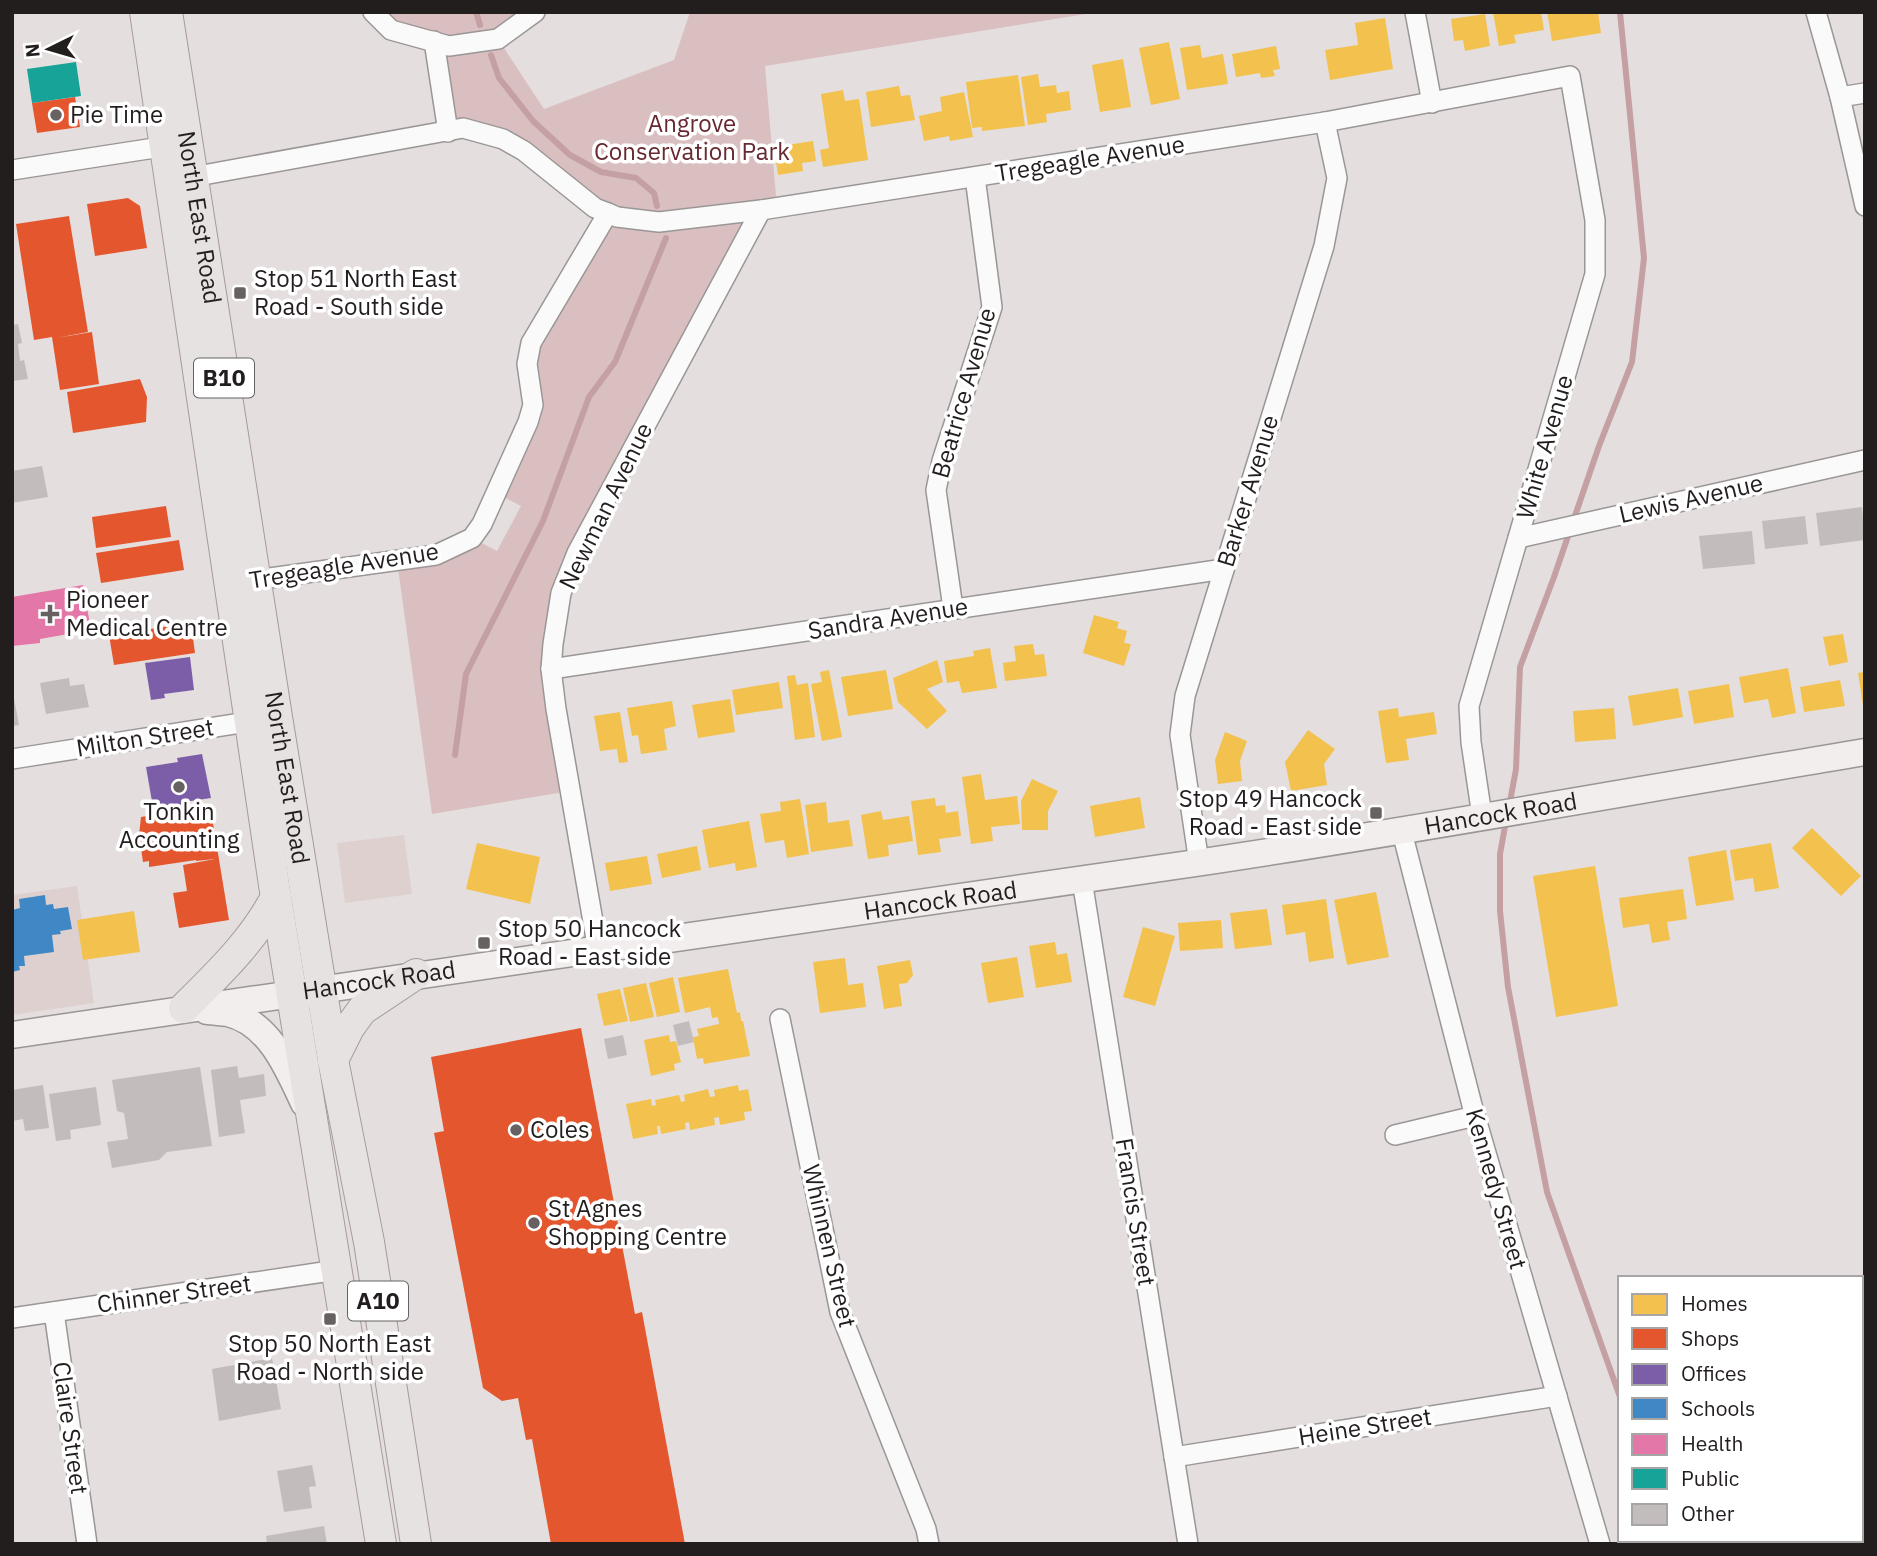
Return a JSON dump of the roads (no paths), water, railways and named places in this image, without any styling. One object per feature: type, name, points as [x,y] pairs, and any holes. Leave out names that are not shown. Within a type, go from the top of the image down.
[{"type":"main road","name":"North East Road","points":[[145,12],[176,145]]},
{"type":"main road","name":"North East Road","points":[[167,12],[176,145],[264,719],[321,988],[360,1193],[416,1544]]},
{"type":"main road","name":"North East Road","points":[[264,719],[276,897],[381,1544]]},
{"type":"main road","name":"Hancock Road","points":[[12,1035],[291,992],[598,950],[1402,832],[1521,809],[1865,752]]},
{"type":"main road","points":[[184,1009],[245,947],[276,897]]},
{"type":"main road","points":[[333,1060],[349,1028],[362,1010],[416,974]]},
{"type":"main road","points":[[184,1009],[230,1013],[258,1030],[285,1063],[313,1123]]},
{"type":"main road","points":[[387,1544],[392,1482],[404,1471]]},
{"type":"street","points":[[373,12],[391,30],[449,46],[498,38],[535,12]]},
{"type":"street","points":[[1415,12],[1432,103]]},
{"type":"street","points":[[1816,12],[1840,97],[1865,206]]},
{"type":"street","points":[[434,41],[448,132]]},
{"type":"street","name":"Tregeagle Avenue","points":[[181,179],[463,128],[503,139],[524,151],[595,208],[617,217],[659,222],[761,210],[1325,122],[1570,76]]},
{"type":"street","name":"White Avenue","points":[[1488,815],[1471,742],[1469,706],[1595,274],[1595,220],[1570,76]]},
{"type":"street","points":[[1840,97],[1865,93]]},
{"type":"street","name":"Barker Avenue","points":[[1199,863],[1180,735],[1185,696],[1324,246],[1337,178],[1325,122]]},
{"type":"street","points":[[12,170],[176,145]]},
{"type":"street","name":"Beatrice Avenue","points":[[953,608],[936,490],[942,461],[992,307],[975,177]]},
{"type":"street","name":"Newman Avenue","points":[[598,950],[551,669],[561,593],[578,553],[761,210]]},
{"type":"street","name":"Tregeagle Avenue","points":[[243,582],[436,555],[472,538],[482,524],[528,422],[533,405],[527,364],[531,342],[608,213]]},
{"type":"street","name":"Lewis Avenue","points":[[1518,538],[1865,460]]},
{"type":"street","name":"Sandra Avenue","points":[[551,669],[1224,569]]},
{"type":"street","name":"Milton Street","points":[[12,759],[264,719]]},
{"type":"street","name":"Kennedy Street","points":[[1402,832],[1475,1116],[1600,1544]]},
{"type":"street","name":"Francis Street","points":[[1082,880],[1188,1544]]},
{"type":"street","name":"Whinnen Street","points":[[780,1020],[840,1312],[926,1530],[929,1544]]},
{"type":"street","points":[[1395,1135],[1475,1116]]},
{"type":"street","name":"Chinner Street","points":[[12,1318],[337,1270]]},
{"type":"street","name":"Claire Street","points":[[54,1312],[87,1544]]},
{"type":"street","name":"Heine Street","points":[[1174,1457],[1557,1396]]},
{"type":"waterway","points":[[476,12],[480,25]]},
{"type":"waterway","points":[[1509,807],[1516,769],[1520,667],[1632,362],[1644,258],[1620,12]]},
{"type":"waterway","points":[[491,55],[499,78],[533,121],[570,155],[601,172],[636,178],[654,193],[657,206]]},
{"type":"waterway","points":[[455,755],[466,674],[543,521],[589,397],[615,362],[666,238]]},
{"type":"waterway","points":[[1506,821],[1500,854],[1500,911],[1508,987],[1547,1192],[1618,1391]]},
{"type":"place","name":"Pie Time","points":[[56,115]]},
{"type":"place","name":"Stop 51 North East Road - South side","points":[[240,293]]},
{"type":"place","name":"Pioneer Medical Centre","points":[[50,614]]},
{"type":"place","name":"Tonkin Accounting","points":[[179,787]]},
{"type":"place","name":"Stop 49 Hancock Road - East side","points":[[1376,813]]},
{"type":"place","name":"Stop 50 Hancock Road - East side","points":[[484,943]]},
{"type":"place","name":"Coles","points":[[516,1130]]},
{"type":"place","name":"St Agnes Shopping Centre","points":[[534,1223]]},
{"type":"place","name":"Stop 50 North East Road - North side","points":[[330,1319]]},
{"type":"park label","name":"Angrove Conservation Park","points":[[692,138]]}]
